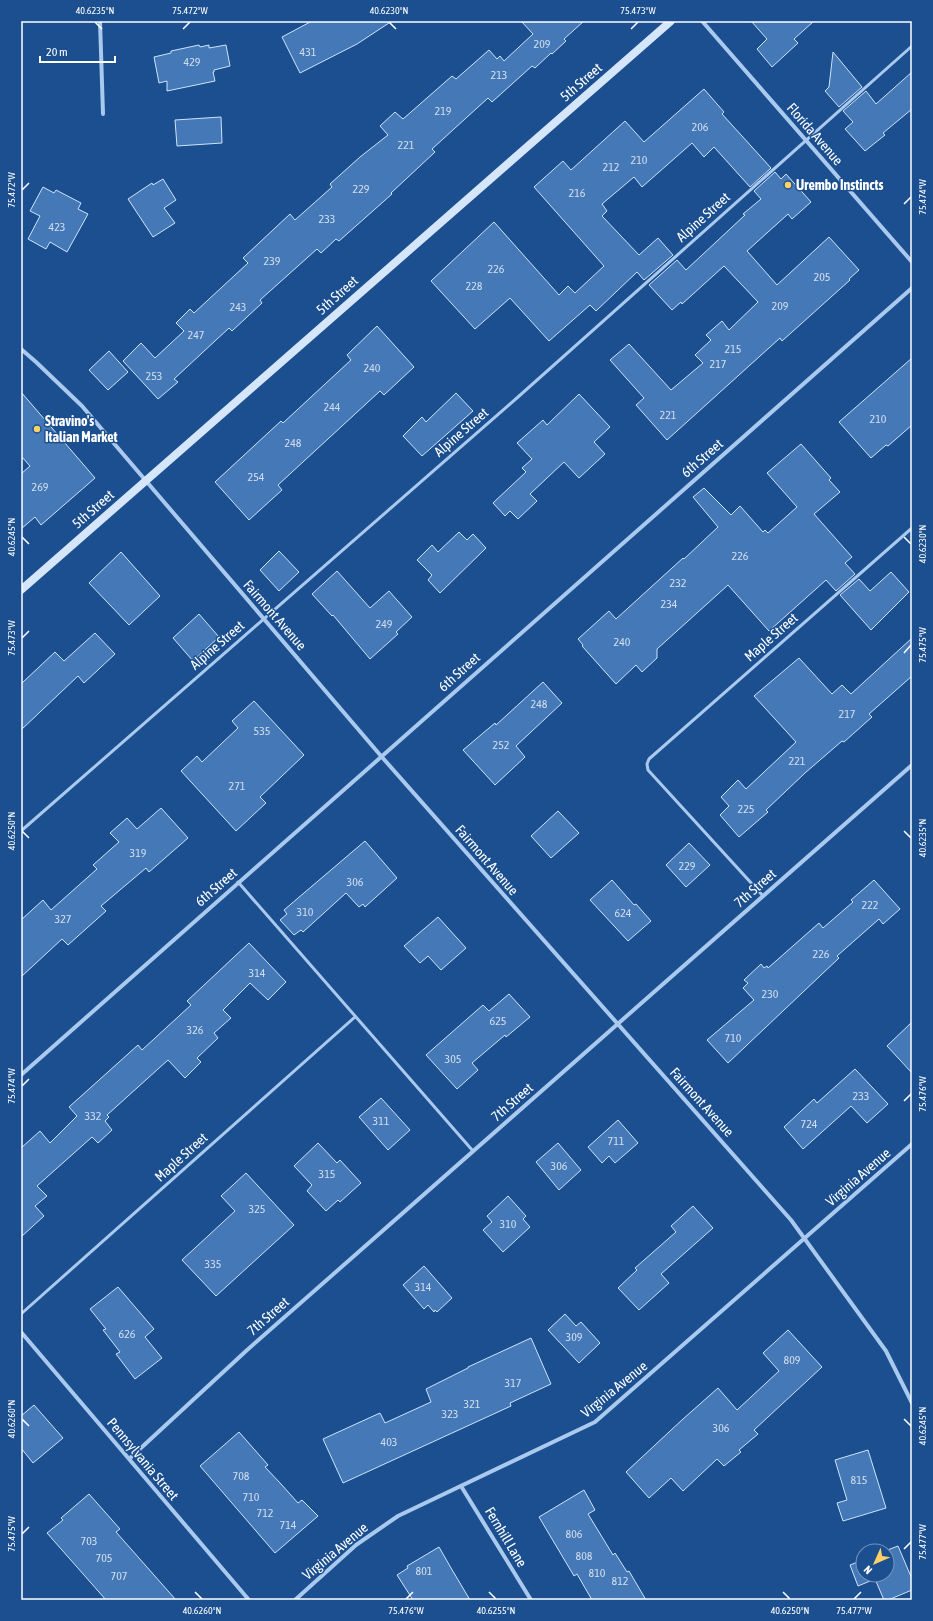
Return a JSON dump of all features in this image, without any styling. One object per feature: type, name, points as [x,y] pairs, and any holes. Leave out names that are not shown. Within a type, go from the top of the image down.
[{"type":"street","points":[[100,21],[104,114]]},
{"type":"street","name":"5th Street","points":[[21,590],[671,21]]},
{"type":"street","name":"Florida Avenue","points":[[702,21],[912,262]]},
{"type":"street","name":"6th Street","points":[[21,1075],[912,288]]},
{"type":"street","name":"Fairmont Avenue","points":[[21,349],[82,406],[381,756],[792,1220],[886,1351],[912,1404]]},
{"type":"street","name":"7th Street","points":[[129,1460],[246,1351],[912,766]]},
{"type":"street","name":"Virginia Avenue","points":[[294,1600],[356,1545],[398,1516],[595,1422],[912,1144]]},
{"type":"street","name":"Pennsylvania Street","points":[[21,1332],[249,1600]]},
{"type":"street","name":"Fernhill Lane","points":[[461,1486],[531,1600]]},
{"type":"lane","name":"Alpine Street","points":[[21,831],[518,397],[912,46]]},
{"type":"lane","name":"Maple Street","points":[[763,896],[648,770],[647,764],[649,759],[912,528]]},
{"type":"lane","points":[[238,882],[473,1151]]},
{"type":"lane","name":"Maple Street","points":[[21,1314],[355,1017]]},
{"type":"building","points":[[312,21],[392,21],[357,44],[300,73],[282,37]]},
{"type":"building","points":[[521,21],[584,21],[564,39],[566,41],[535,68],[532,66],[492,102],[488,98],[432,149],[435,152],[391,193],[392,194],[339,241],[336,239],[321,253],[317,249],[260,300],[262,303],[232,331],[229,328],[174,379],[178,382],[158,399],[123,361],[141,343],[155,358],[184,331],[176,323],[190,309],[194,313],[248,263],[243,258],[290,214],[295,220],[332,187],[330,184],[360,157],[388,135],[380,126],[395,112],[403,119],[452,76],[456,79],[489,50],[497,59],[500,56],[504,61],[533,34]]},
{"type":"building","points":[[751,21],[814,21],[794,39],[798,43],[772,67],[757,49],[767,39]]},
{"type":"building","points":[[199,45],[200,47],[209,45],[209,48],[226,45],[230,66],[214,70],[215,81],[167,91],[167,81],[159,83],[154,57],[171,53],[171,51]]},
{"type":"building","points":[[833,52],[862,87],[839,107],[825,91],[829,87]]},
{"type":"building","points":[[912,72],[912,109],[883,133],[885,135],[865,151],[845,129],[853,122],[843,111],[866,91],[876,104]]},
{"type":"building","points":[[704,89],[724,112],[722,114],[771,168],[750,187],[714,147],[704,157],[692,143],[642,187],[634,177],[602,204],[607,211],[602,216],[639,255],[658,238],[673,255],[644,280],[637,272],[596,311],[590,305],[549,341],[510,298],[475,329],[431,281],[494,222],[559,295],[568,286],[575,293],[604,266],[534,187],[563,161],[571,170],[625,121],[644,142]]},
{"type":"building","points":[[221,117],[222,143],[177,146],[175,120]]},
{"type":"building","points":[[775,172],[781,179],[786,174],[811,202],[792,219],[788,214],[747,251],[777,285],[829,237],[859,270],[849,279],[850,280],[782,341],[780,338],[667,440],[636,405],[644,398],[610,360],[629,344],[671,390],[703,363],[695,355],[711,340],[706,335],[722,321],[729,330],[758,302],[724,266],[682,304],[681,302],[672,310],[649,285],[677,260],[686,270],[745,215],[743,214],[761,199],[754,191]]},
{"type":"building","points":[[163,179],[176,200],[164,208],[175,223],[153,237],[128,199],[152,183],[153,185]]},
{"type":"building","points":[[43,187],[54,193],[56,190],[81,203],[78,209],[88,214],[67,252],[50,242],[46,249],[28,239],[40,216],[30,211]]},
{"type":"building","points":[[377,326],[414,367],[384,395],[380,391],[278,485],[282,490],[249,520],[215,482],[281,421],[283,423],[351,360],[347,355]]},
{"type":"building","points":[[109,351],[128,372],[108,390],[89,370]]},
{"type":"building","points":[[912,358],[912,425],[888,446],[886,445],[871,458],[839,422]]},
{"type":"building","name":"Stravino's Italian Market","points":[[21,392],[95,478],[41,525],[35,517],[21,529],[21,474],[30,466],[21,456]]},
{"type":"building","points":[[456,393],[473,411],[422,456],[403,436],[422,417],[426,422]]},
{"type":"building","points":[[579,394],[610,427],[594,442],[605,454],[579,478],[564,462],[530,494],[537,501],[518,519],[510,511],[505,516],[493,503],[526,472],[522,468],[532,459],[517,443],[543,420],[547,425]]},
{"type":"building","points":[[801,444],[831,478],[829,480],[840,492],[814,514],[852,557],[845,563],[855,574],[836,591],[826,580],[769,631],[728,585],[657,649],[657,658],[642,672],[636,665],[616,684],[582,646],[583,645],[578,639],[609,611],[616,619],[718,527],[693,497],[704,488],[731,515],[740,506],[763,532],[765,530],[768,533],[797,507],[767,473]]},
{"type":"building","points":[[459,532],[467,540],[473,534],[486,548],[440,593],[428,580],[432,575],[417,560],[432,545],[438,552]]},
{"type":"building","points":[[279,551],[299,572],[279,591],[260,570]]},
{"type":"building","points":[[121,552],[160,596],[129,625],[89,583]]},
{"type":"building","points":[[337,571],[370,608],[389,591],[412,617],[396,632],[398,634],[370,659],[333,615],[332,616],[312,594]]},
{"type":"building","points":[[891,572],[909,592],[871,630],[840,595],[859,579],[870,591]]},
{"type":"building","points":[[199,614],[219,637],[193,661],[173,638]]},
{"type":"building","points":[[95,633],[115,654],[84,683],[78,676],[21,730],[21,684],[55,652],[64,661]]},
{"type":"building","points":[[912,638],[912,676],[869,714],[872,717],[844,742],[842,741],[805,773],[766,810],[768,812],[739,837],[720,815],[729,806],[721,797],[738,780],[746,789],[796,742],[754,696],[799,658],[832,694],[842,685],[851,694]]},
{"type":"building","points":[[543,682],[562,703],[516,746],[525,757],[495,785],[463,750],[495,723],[496,725]]},
{"type":"building","points":[[254,701],[304,755],[260,797],[266,803],[236,831],[181,771],[197,756],[202,762],[238,728],[232,721]]},
{"type":"building","points":[[161,808],[188,838],[149,872],[146,868],[101,906],[106,911],[68,945],[62,939],[21,977],[21,920],[43,900],[51,910],[97,869],[93,865],[119,842],[110,833],[127,818],[137,829]]},
{"type":"building","points":[[558,811],[579,833],[551,858],[531,836]]},
{"type":"building","points":[[365,841],[397,878],[365,907],[363,904],[359,907],[346,893],[303,932],[301,930],[294,935],[280,920],[287,914],[284,910]]},
{"type":"building","points":[[689,843],[710,865],[686,887],[666,865]]},
{"type":"building","points":[[612,880],[634,905],[636,904],[651,921],[628,941],[590,900]]},
{"type":"building","points":[[874,880],[900,909],[883,924],[879,919],[837,956],[839,958],[728,1063],[707,1040],[754,1000],[743,988],[748,983],[744,980],[761,964],[764,968],[767,966],[768,968],[819,923],[823,928],[853,902],[851,900]]},
{"type":"building","points":[[438,917],[466,948],[441,970],[428,956],[420,963],[404,946]]},
{"type":"building","points":[[249,943],[286,982],[268,1000],[250,983],[223,1010],[231,1018],[214,1033],[218,1038],[197,1058],[201,1062],[185,1078],[168,1060],[107,1115],[109,1117],[105,1121],[112,1130],[98,1143],[92,1137],[37,1186],[47,1196],[35,1206],[44,1216],[21,1237],[21,1148],[40,1131],[50,1143],[77,1116],[69,1107],[138,1045],[142,1050],[191,1005],[187,1001]]},
{"type":"building","points":[[509,994],[530,1017],[506,1037],[505,1035],[472,1063],[478,1070],[457,1089],[426,1055],[483,1005],[489,1011]]},
{"type":"building","points":[[912,1022],[912,1073],[887,1046]]},
{"type":"building","points":[[855,1069],[888,1104],[867,1123],[851,1106],[803,1149],[784,1127],[814,1099],[817,1103]]},
{"type":"building","points":[[381,1098],[410,1130],[388,1150],[359,1117]]},
{"type":"building","points":[[618,1120],[638,1143],[615,1163],[609,1156],[602,1163],[588,1147]]},
{"type":"building","points":[[318,1143],[337,1163],[340,1160],[361,1183],[340,1202],[338,1200],[326,1211],[307,1191],[312,1185],[294,1166]]},
{"type":"building","points":[[558,1143],[581,1170],[559,1190],[536,1162]]},
{"type":"building","points":[[246,1173],[294,1225],[216,1296],[182,1260],[235,1211],[221,1196]]},
{"type":"building","points":[[508,1196],[526,1216],[523,1219],[530,1227],[503,1252],[483,1230],[492,1222],[487,1216]]},
{"type":"building","points":[[693,1206],[713,1228],[661,1274],[669,1283],[639,1310],[618,1288],[637,1270],[635,1268],[676,1232],[671,1226]]},
{"type":"building","points":[[424,1266],[452,1298],[437,1312],[435,1310],[434,1312],[428,1305],[424,1309],[403,1285]]},
{"type":"building","points":[[118,1287],[154,1329],[145,1337],[162,1358],[135,1379],[116,1354],[120,1352],[103,1330],[106,1329],[90,1309]]},
{"type":"building","points":[[565,1314],[576,1326],[581,1322],[600,1343],[579,1363],[548,1330]]},
{"type":"building","points":[[788,1330],[822,1367],[754,1430],[758,1434],[739,1450],[741,1452],[724,1466],[717,1459],[683,1491],[671,1478],[649,1498],[626,1472],[718,1388],[737,1410],[779,1371],[763,1353]]},
{"type":"building","points":[[531,1338],[551,1384],[510,1403],[511,1406],[343,1483],[323,1439],[380,1413],[385,1423],[431,1402],[426,1389],[468,1367]]},
{"type":"building","points":[[34,1405],[63,1438],[33,1463],[21,1448],[21,1416]]},
{"type":"building","points":[[239,1432],[268,1465],[265,1467],[298,1503],[302,1500],[318,1516],[275,1553],[200,1466]]},
{"type":"building","points":[[868,1450],[886,1508],[843,1521],[837,1503],[847,1500],[835,1460]]},
{"type":"building","points":[[584,1490],[595,1510],[588,1514],[613,1555],[615,1553],[627,1572],[629,1571],[646,1600],[592,1600],[577,1574],[574,1576],[539,1517]]},
{"type":"building","points":[[89,1494],[120,1529],[116,1532],[176,1600],[106,1600],[47,1533],[63,1520],[61,1518]]},
{"type":"building","points":[[898,1546],[912,1579],[912,1590],[888,1600],[884,1600],[877,1583],[895,1583],[895,1547]]},
{"type":"building","points":[[439,1547],[470,1600],[413,1600],[397,1575],[408,1568],[407,1566]]},
{"type":"building","points":[[855,1563],[855,1578],[850,1565]]},
{"type":"building","points":[[857,1583],[865,1583],[858,1586]]},
{"type":"place","name":"Urembo Instincts","points":[[788,185]]},
{"type":"place","name":"Stravino's Italian Market","points":[[37,429]]}]
